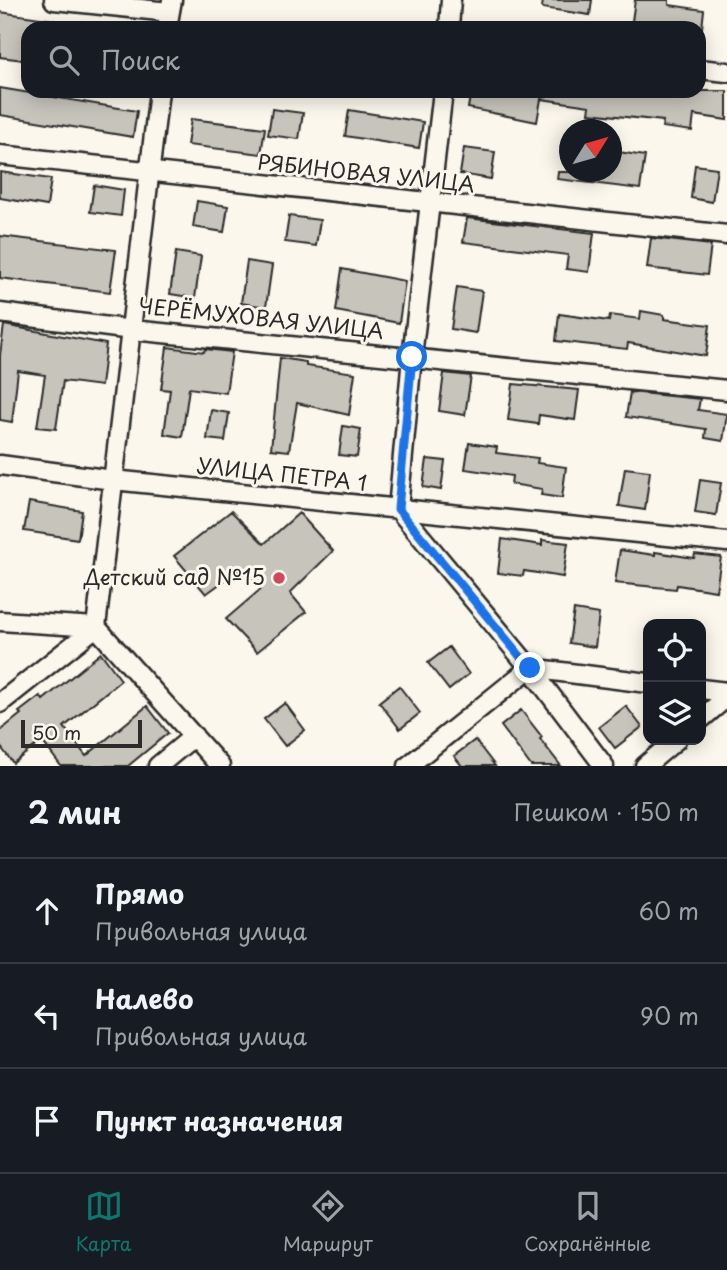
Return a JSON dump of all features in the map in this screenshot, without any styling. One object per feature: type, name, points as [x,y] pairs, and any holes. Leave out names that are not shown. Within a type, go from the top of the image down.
[{"type":"street","points":[[54,0],[169,13]]},
{"type":"street","points":[[450,21],[451,0]]},
{"type":"street","points":[[706,70],[727,72]]},
{"type":"street","points":[[0,703],[96,627],[158,98]]},
{"type":"street","points":[[442,98],[412,357],[398,509],[530,668],[604,766]]},
{"type":"street","name":"РЯБИНОВАЯ УЛИЦА","points":[[0,155],[727,235]]},
{"type":"street","name":"ЧЕРЁМУХОВАЯ УЛИЦА","points":[[0,313],[132,330],[727,390]]},
{"type":"street","name":"УЛИЦА ПЕТРА 1","points":[[0,465],[113,480],[727,542]]},
{"type":"street","points":[[0,621],[96,627],[220,766]]},
{"type":"street","points":[[408,766],[530,668],[643,682]]},
{"type":"street","points":[[706,690],[727,695]]},
{"type":"street","points":[[706,714],[727,695]]},
{"type":"street","points":[[159,766],[194,736]]},
{"type":"street","points":[[645,766],[670,745]]},
{"type":"building","points":[[543,0],[592,0],[590,15],[542,8]]},
{"type":"building","points":[[635,0],[669,0],[669,5],[704,10],[703,21],[632,21]]},
{"type":"building","points":[[0,12],[54,20],[21,21],[21,60],[0,57]]},
{"type":"building","points":[[0,88],[21,92],[21,98],[60,98],[137,111],[133,137],[0,115]]},
{"type":"building","points":[[706,91],[727,91],[727,120],[694,115],[692,131],[662,127],[663,121],[589,113],[590,106],[541,99],[537,122],[468,108],[470,98],[706,98]]},
{"type":"building","points":[[272,109],[303,113],[299,139],[268,135]]},
{"type":"building","points":[[349,110],[423,122],[419,148],[345,136]]},
{"type":"building","points":[[191,119],[265,128],[261,154],[187,145]]},
{"type":"building","points":[[464,148],[495,152],[491,179],[460,174]]},
{"type":"building","points":[[622,153],[645,156],[640,189],[582,182],[622,182]]},
{"type":"building","points":[[695,165],[717,168],[712,202],[691,198]]},
{"type":"building","points":[[0,172],[51,179],[47,206],[0,198]]},
{"type":"building","points":[[94,185],[124,190],[121,216],[90,212]]},
{"type":"building","points":[[197,201],[228,206],[224,232],[193,227]]},
{"type":"building","points":[[289,216],[320,220],[316,246],[285,242]]},
{"type":"building","points":[[467,218],[594,233],[589,272],[566,269],[568,255],[463,242]]},
{"type":"building","points":[[0,236],[116,250],[110,292],[0,278]]},
{"type":"building","points":[[651,238],[711,245],[707,275],[647,268]]},
{"type":"building","points":[[176,252],[201,256],[195,298],[170,294]]},
{"type":"building","points":[[247,261],[272,265],[266,307],[241,303]]},
{"type":"building","points":[[342,269],[405,281],[399,323],[336,311]]},
{"type":"building","points":[[457,287],[482,291],[476,333],[451,329]]},
{"type":"building","points":[[641,311],[664,315],[664,319],[710,325],[706,356],[628,343],[627,349],[556,341],[559,314],[609,321],[610,315],[640,319]]},
{"type":"building","points":[[4,325],[106,344],[101,386],[63,381],[56,429],[37,427],[45,375],[18,371],[12,422],[0,420],[0,355]]},
{"type":"building","points":[[167,347],[204,352],[205,349],[232,352],[226,393],[189,388],[182,437],[164,434],[170,390],[161,389]]},
{"type":"building","points":[[280,358],[306,362],[306,366],[355,373],[349,415],[297,403],[289,451],[271,449]]},
{"type":"building","points":[[444,373],[471,376],[465,415],[439,411]]},
{"type":"building","points":[[513,384],[579,390],[575,420],[539,415],[538,424],[508,420]]},
{"type":"building","points":[[630,392],[700,399],[698,410],[727,414],[723,441],[705,438],[706,429],[626,417]]},
{"type":"building","points":[[211,410],[229,413],[225,441],[207,439]]},
{"type":"building","points":[[343,426],[361,429],[357,457],[339,455]]},
{"type":"building","points":[[469,443],[497,447],[496,453],[538,458],[537,463],[566,467],[562,498],[541,495],[542,489],[511,484],[512,476],[465,469]]},
{"type":"building","points":[[427,459],[445,461],[441,490],[423,487]]},
{"type":"building","points":[[625,468],[650,471],[645,510],[619,506]]},
{"type":"building","points":[[700,480],[721,483],[716,515],[695,512]]},
{"type":"building","points":[[29,502],[82,511],[78,539],[24,531]]},
{"type":"building","name":"Детский сад №15","points":[[231,511],[264,544],[299,513],[333,551],[290,593],[306,612],[257,652],[226,619],[261,589],[243,567],[206,594],[174,556]]},
{"type":"building","points":[[502,539],[542,545],[542,540],[568,543],[563,577],[524,571],[523,576],[498,573]]},
{"type":"building","points":[[620,550],[694,558],[695,554],[721,557],[716,591],[677,585],[676,589],[615,583]]},
{"type":"building","points":[[574,610],[599,614],[595,647],[569,643]]},
{"type":"building","points":[[449,647],[469,674],[449,690],[428,663]]},
{"type":"building","points":[[101,653],[121,680],[64,727],[86,756],[147,706],[168,733],[128,766],[61,766],[42,741],[13,763],[0,746],[0,731],[21,714],[19,712],[40,696],[43,700]]},
{"type":"building","points":[[399,686],[420,713],[400,729],[379,702]]},
{"type":"building","points":[[285,703],[305,730],[285,746],[264,719]]},
{"type":"building","points":[[626,706],[642,727],[615,748],[599,727]]},
{"type":"building","points":[[521,710],[561,766],[531,766],[501,726]]},
{"type":"building","points":[[475,740],[495,766],[462,766],[454,756]]},
{"type":"place","name":"Детский сад №15","points":[[279,578]]},
{"type":"route","points":[[412,357],[398,509],[530,668]]}]
